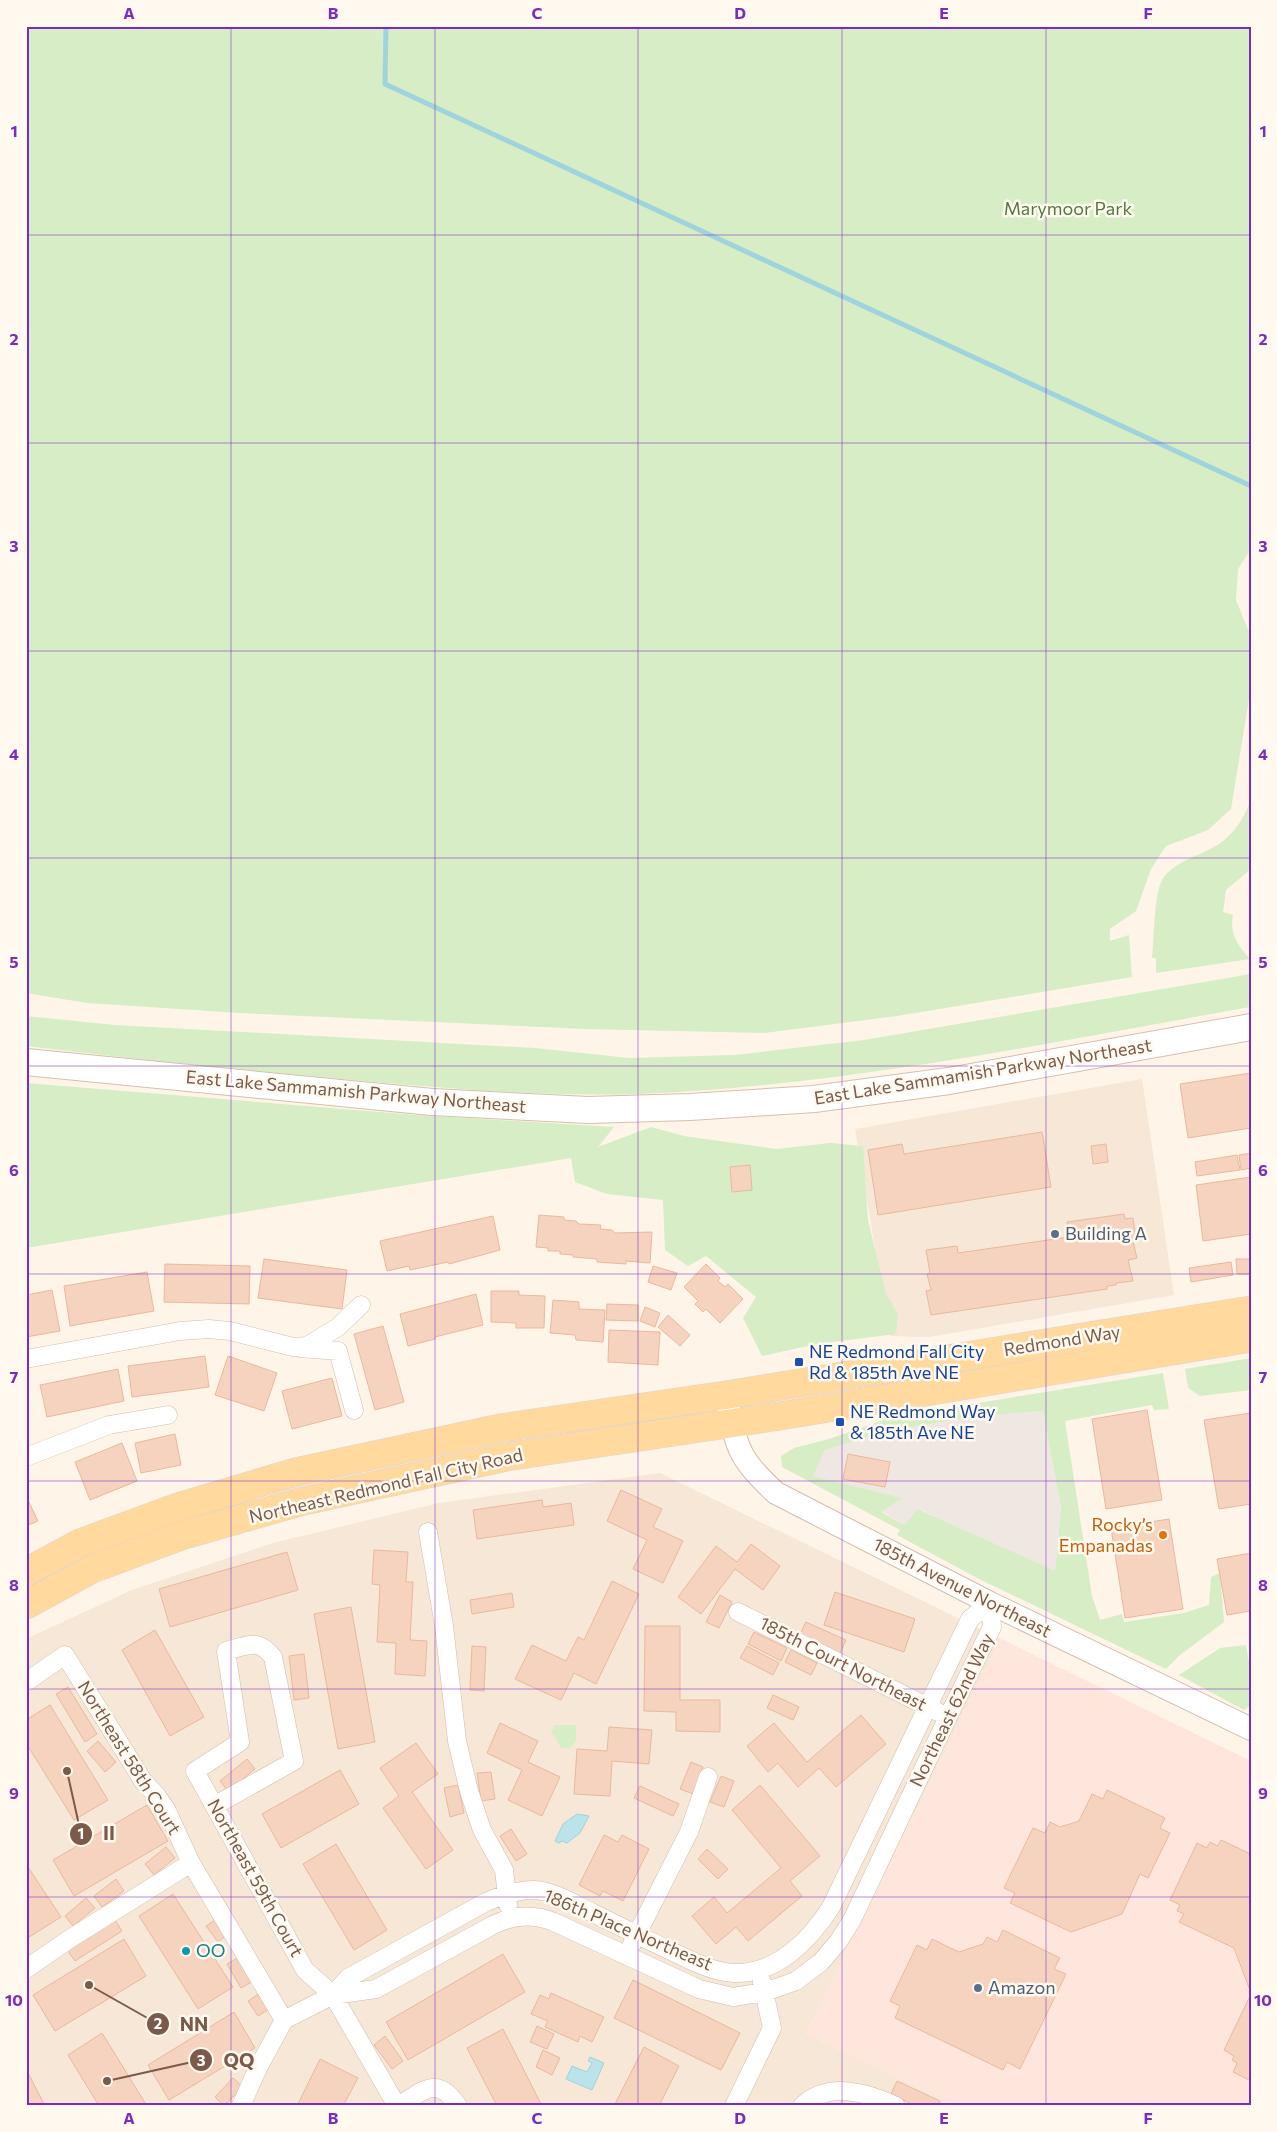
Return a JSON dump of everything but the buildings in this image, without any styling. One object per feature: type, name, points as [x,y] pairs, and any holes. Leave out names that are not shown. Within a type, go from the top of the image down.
[{"type":"main road","name":"East Lake Sammamish Parkway Northeast","points":[[26,1062],[432,1102],[588,1110],[681,1107],[814,1099],[949,1081],[1251,1027]]},
{"type":"main road","name":"Redmond Way","points":[[726,1395],[1251,1310]]},
{"type":"main road","name":"Redmond Way","points":[[731,1424],[1251,1338]]},
{"type":"main road","name":"Northeast Redmond Fall City Road","points":[[26,1572],[80,1543],[98,1536],[175,1508],[296,1472],[501,1428],[726,1395]]},
{"type":"main road","name":"Northeast Redmond Fall City Road","points":[[26,1606],[92,1569],[184,1535],[303,1501],[506,1457],[731,1424]]},
{"type":"street","points":[[293,1347],[307,1346],[338,1327],[361,1305]]},
{"type":"street","points":[[26,1359],[180,1331],[210,1329],[230,1331],[293,1347],[338,1352],[354,1410]]},
{"type":"street","name":"185th Avenue Northeast","points":[[726,1395],[736,1443],[753,1472],[776,1492],[990,1603],[1251,1729]]},
{"type":"street","points":[[26,1456],[109,1425],[168,1415]]},
{"type":"street","points":[[428,1532],[444,1626],[457,1741],[469,1792],[482,1830],[504,1870],[506,1894],[511,1917]]},
{"type":"street","name":"Northeast 62nd Way","points":[[759,1970],[779,1961],[799,1947],[817,1928],[831,1907],[970,1619],[990,1603]]},
{"type":"street","name":"Northeast 62nd Way","points":[[765,1992],[796,1981],[821,1962],[838,1942],[852,1920],[992,1627],[990,1603]]},
{"type":"street","name":"185th Court Northeast","points":[[738,1612],[948,1717]]},
{"type":"street","name":"Northeast 59th Court","points":[[214,1806],[294,1761],[273,1656],[265,1647],[258,1644],[226,1651],[240,1742],[195,1771],[214,1806],[306,1970],[333,1995],[398,2106],[421,2091],[432,2087],[446,2090],[458,2106]]},
{"type":"street","name":"Northeast 58th Court","points":[[26,1682],[65,1655],[143,1781],[158,1796],[166,1809],[191,1862]]},
{"type":"street","points":[[626,1956],[689,1832],[708,1777]]},
{"type":"street","points":[[26,1969],[71,1938],[191,1862],[284,2020]]},
{"type":"street","name":"186th Place Northeast","points":[[333,1995],[348,1978],[486,1902],[506,1894],[535,1890],[553,1894],[706,1967],[734,1973],[759,1970]]},
{"type":"street","name":"186th Place Northeast","points":[[333,1995],[376,1989],[493,1924],[511,1917],[545,1918],[699,1989],[734,1997],[765,1992]]},
{"type":"street","points":[[734,2106],[772,2028],[759,1970]]},
{"type":"street","points":[[241,2106],[257,2070],[284,2020],[333,1995]]},
{"type":"street","points":[[802,2106],[809,2099],[827,2092],[851,2091],[877,2097],[896,2106]]},
{"type":"shaded area","points":[[1142,1079],[1174,1295],[929,1337],[890,1336],[855,1129]]},
{"type":"shaded area","points":[[1043,1411],[1061,1508],[1055,1572],[919,1509],[904,1525],[881,1511],[901,1498],[812,1476],[825,1450],[888,1431],[979,1416]]},
{"type":"shaded area","points":[[660,1473],[1001,1639],[806,2034],[956,2106],[26,2106],[26,1639],[132,1590],[273,1543],[439,1503]]},
{"type":"shaded area","points":[[1001,1639],[1251,1761],[1251,2106],[956,2106],[806,2034]]},
{"type":"green space","name":"Marymoor Park","points":[[26,26],[1251,26],[1251,549],[1238,569],[1236,600],[1251,637],[1251,687],[1231,809],[1208,830],[1166,846],[1151,869],[1136,911],[1110,929],[1110,941],[1129,935],[1132,977],[897,1016],[764,1033],[585,1029],[239,1013],[87,1003],[26,993]]},
{"type":"green space","points":[[1251,797],[1251,869],[1226,890],[1223,912],[1233,915],[1233,933],[1250,959],[1156,973],[1156,958],[1152,958],[1156,901],[1160,885],[1175,866],[1226,839],[1242,819]]},
{"type":"green space","points":[[1251,974],[1250,1007],[945,1061],[868,1072],[792,1082],[637,1094],[519,1093],[440,1088],[26,1046],[26,1016],[115,1025],[535,1048],[629,1058],[735,1055],[864,1040]]},
{"type":"green space","points":[[26,1083],[416,1115],[614,1127],[598,1147],[651,1127],[684,1136],[776,1149],[830,1143],[863,1146],[868,1220],[886,1294],[898,1314],[896,1334],[817,1344],[762,1356],[743,1318],[756,1297],[706,1256],[688,1266],[665,1250],[663,1200],[607,1194],[575,1182],[571,1158],[26,1248]]},
{"type":"green space","points":[[1251,1358],[1251,1390],[1200,1396],[1188,1388],[1185,1369]]},
{"type":"green space","points":[[1163,1373],[1169,1409],[1154,1410],[1152,1405],[1065,1421],[1092,1596],[1100,1620],[1122,1614],[1124,1622],[1184,1613],[1209,1605],[1211,1577],[1220,1573],[1224,1622],[1180,1655],[1166,1669],[979,1579],[897,1535],[900,1530],[782,1467],[781,1456],[794,1448],[829,1439],[892,1417]],"holes":[[[1043,1411],[1061,1508],[1055,1571],[918,1509],[904,1525],[881,1512],[902,1498],[813,1476],[825,1450],[888,1431],[979,1416]]]},
{"type":"green space","points":[[1246,1645],[1251,1674],[1251,1705],[1244,1710],[1179,1675],[1220,1648]]},
{"type":"green space","points":[[555,1725],[576,1725],[576,1740],[570,1748],[561,1748],[551,1732]]},
{"type":"water","points":[[577,1814],[589,1816],[580,1833],[567,1843],[555,1841],[563,1824]]},
{"type":"water","points":[[590,2057],[604,2063],[592,2090],[566,2079],[572,2066],[587,2072],[592,2063],[588,2061]]},
{"type":"waterway","points":[[386,26],[385,84],[1251,486]]},
{"type":"place","name":"Building A","points":[[1055,1234]]},
{"type":"place","name":"NE Redmond Fall City Rd & 185th Ave NE","points":[[799,1362]]},
{"type":"place","name":"NE Redmond Way & 185th Ave NE","points":[[840,1422]]},
{"type":"place","name":"Rocky’s Empanadas","points":[[1163,1535]]},
{"type":"place","name":"II","points":[[67,1771]]},
{"type":"place","name":"OO","points":[[186,1951]]},
{"type":"place","name":"NN","points":[[89,1985]]},
{"type":"place","name":"Amazon","points":[[978,1988]]},
{"type":"place","name":"QQ","points":[[107,2081]]}]
